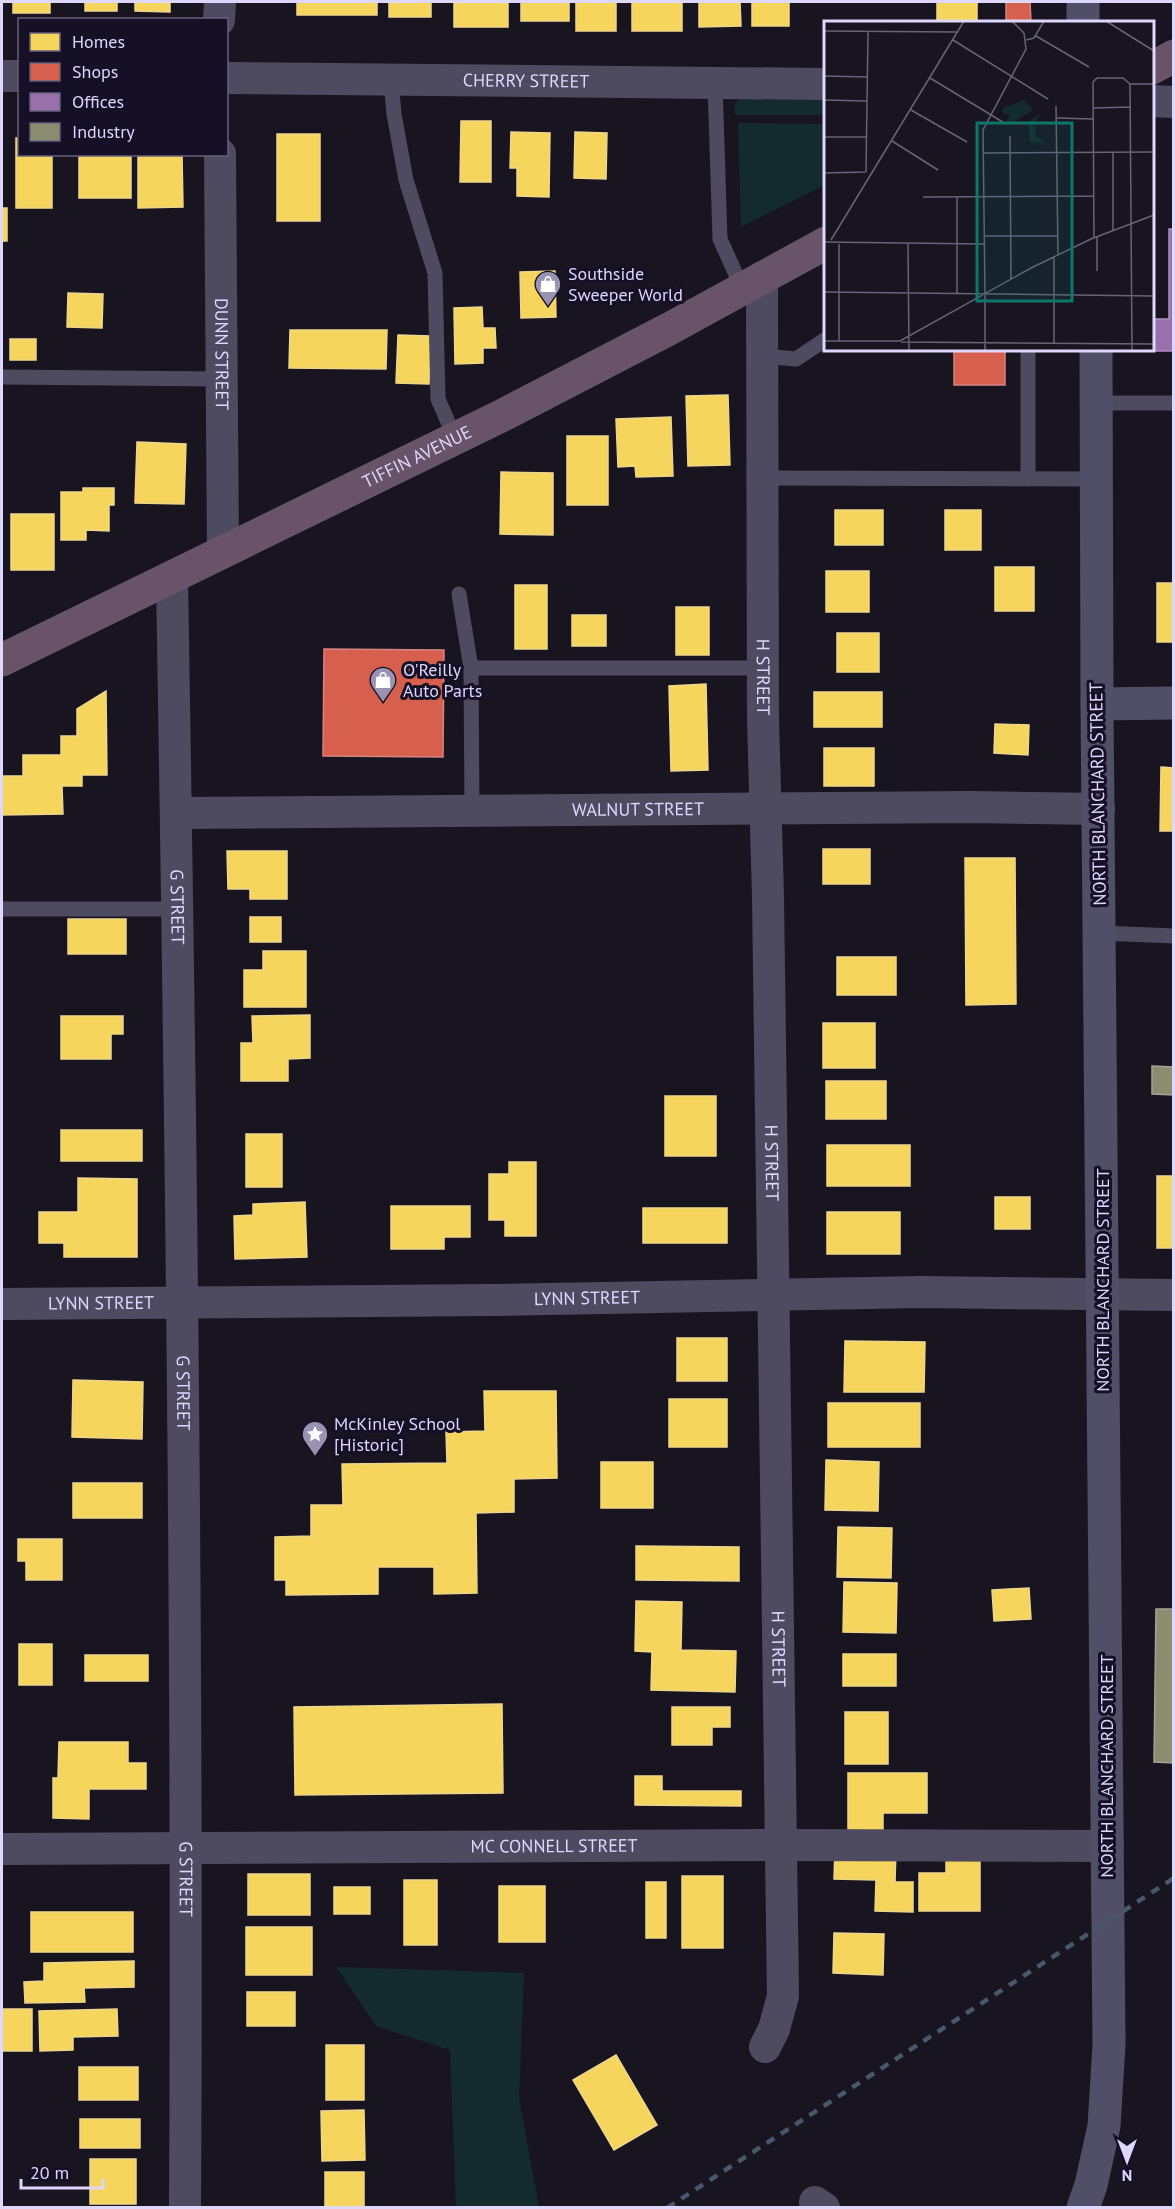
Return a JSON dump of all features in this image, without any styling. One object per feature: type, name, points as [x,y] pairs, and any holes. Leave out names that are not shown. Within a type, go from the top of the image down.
[{"type":"highway","points":[[1154,67],[1173,56]]},
{"type":"highway","name":"TIFFIN AVENUE","points":[[2,660],[456,438],[659,334],[824,244]]},
{"type":"street","points":[[219,18],[220,2]]},
{"type":"street","points":[[1083,2],[1083,21]]},
{"type":"street","points":[[2,76],[18,76]]},
{"type":"street","name":"CHERRY STREET","points":[[228,78],[824,84]]},
{"type":"street","points":[[1154,101],[1173,102]]},
{"type":"street","name":"DUNN STREET","points":[[220,156],[223,552]]},
{"type":"street","name":"H STREET","points":[[752,282],[762,356],[763,668],[783,1996],[774,2029],[765,2047]]},
{"type":"street","name":"NORTH BLANCHARD STREET","points":[[1083,2208],[1091,2185],[1104,2126],[1109,2044],[1096,351]]},
{"type":"street","name":"G STREET","points":[[172,577],[183,1302],[185,2208]]},
{"type":"street","points":[[1097,704],[1173,703]]},
{"type":"street","name":"WALNUT STREET","points":[[176,813],[970,807],[1099,809]]},
{"type":"street","name":"LYNN STREET","points":[[2,1304],[491,1300],[921,1292],[1173,1295]]},
{"type":"street","name":"MC CONNELL STREET","points":[[2,1849],[780,1845],[1108,1846]]},
{"type":"lane","points":[[391,80],[394,114],[406,180],[435,273],[438,399],[456,438]]},
{"type":"lane","points":[[715,83],[720,239],[752,282]]},
{"type":"lane","points":[[762,356],[796,359],[824,340]]},
{"type":"lane","points":[[1028,351],[1028,479]]},
{"type":"lane","points":[[2,377],[222,379]]},
{"type":"lane","points":[[1096,403],[1173,404]]},
{"type":"lane","points":[[762,478],[1097,479]]},
{"type":"lane","points":[[459,594],[471,668],[472,811]]},
{"type":"lane","points":[[471,668],[763,668]]},
{"type":"lane","points":[[2,909],[177,909]]},
{"type":"lane","points":[[1100,933],[1173,936]]},
{"type":"green space","points":[[741,97],[824,99],[824,115],[735,115],[734,105]]},
{"type":"green space","points":[[738,123],[824,124],[824,186],[741,227]]},
{"type":"green space","points":[[336,1967],[524,1973],[519,2098],[539,2207],[456,2207],[450,2050],[376,2026]]},
{"type":"building: Homes","points":[[13,2],[50,2],[50,13],[13,13]]},
{"type":"building: Homes","points":[[85,2],[117,2],[117,11],[85,11]]},
{"type":"building: Homes","points":[[135,2],[170,2],[170,12],[135,11]]},
{"type":"building: Homes","points":[[297,2],[377,2],[377,15],[297,15]]},
{"type":"building: Homes","points":[[389,2],[431,2],[431,17],[389,17]]},
{"type":"building: Homes","points":[[454,2],[508,2],[508,27],[454,27]]},
{"type":"building: Homes","points":[[521,2],[569,2],[569,21],[521,21]]},
{"type":"building: Homes","points":[[576,2],[616,2],[616,31],[576,31]]},
{"type":"building: Homes","points":[[632,2],[682,2],[682,31],[632,31]]},
{"type":"building: Homes","points":[[699,2],[740,2],[741,26],[699,27]]},
{"type":"building: Homes","points":[[752,2],[789,2],[789,26],[752,26]]},
{"type":"building: Homes","points":[[937,2],[977,2],[977,21],[937,21]]},
{"type":"building: Homes","points":[[461,121],[491,121],[491,182],[460,182]]},
{"type":"building: Homes","points":[[511,132],[550,133],[549,197],[517,196],[517,168],[510,168]]},
{"type":"building: Homes","points":[[575,132],[607,133],[606,179],[574,178]]},
{"type":"building: Homes","points":[[277,134],[320,134],[320,221],[277,221]]},
{"type":"building: Homes","points":[[16,138],[18,138],[18,156],[52,156],[52,208],[16,208]]},
{"type":"building: Homes","points":[[79,156],[131,157],[131,198],[79,198]]},
{"type":"building: Homes","points":[[138,156],[182,156],[183,207],[138,208]]},
{"type":"building: Homes","points":[[2,208],[7,208],[7,241],[2,241]]},
{"type":"building: Homes","points":[[555,271],[556,317],[521,318],[520,272]]},
{"type":"building: Homes","points":[[68,293],[103,294],[102,328],[67,327]]},
{"type":"building: Homes","points":[[482,307],[483,328],[495,328],[496,348],[483,348],[483,363],[455,364],[454,308]]},
{"type":"building: Homes","points":[[290,330],[387,330],[386,369],[289,368]]},
{"type":"building: Homes","points":[[398,335],[430,336],[429,384],[396,383]]},
{"type":"building: Homes","points":[[10,339],[36,339],[36,360],[10,360]]},
{"type":"building: Homes","points":[[728,395],[730,465],[688,466],[686,396]]},
{"type":"building: Homes","points":[[671,417],[673,476],[636,477],[635,466],[618,467],[616,419]]},
{"type":"building: Homes","points":[[567,436],[608,436],[608,505],[567,505]]},
{"type":"building: Homes","points":[[137,442],[186,444],[184,504],[135,503]]},
{"type":"building: Homes","points":[[501,472],[553,473],[553,535],[500,534]]},
{"type":"building: Homes","points":[[83,488],[114,488],[114,505],[109,505],[109,531],[86,530],[86,540],[61,540],[61,492],[83,492]]},
{"type":"building: Homes","points":[[835,510],[883,510],[883,545],[835,545]]},
{"type":"building: Homes","points":[[945,510],[981,510],[981,550],[945,550]]},
{"type":"building: Homes","points":[[11,514],[54,514],[54,570],[11,570]]},
{"type":"building: Homes","points":[[995,567],[1034,567],[1034,611],[995,611]]},
{"type":"building: Homes","points":[[826,571],[869,571],[869,612],[826,612]]},
{"type":"building: Homes","points":[[1157,583],[1174,583],[1174,642],[1157,642]]},
{"type":"building: Homes","points":[[515,585],[547,585],[547,649],[515,649]]},
{"type":"building: Homes","points":[[676,607],[709,607],[709,655],[676,655]]},
{"type":"building: Homes","points":[[572,615],[606,615],[606,646],[572,646]]},
{"type":"building: Homes","points":[[837,633],[879,633],[879,672],[837,672]]},
{"type":"building: Homes","points":[[706,684],[708,770],[671,771],[669,686]]},
{"type":"building: Homes","points":[[106,691],[107,775],[82,775],[82,786],[62,786],[63,814],[2,815],[2,776],[23,776],[23,755],[61,755],[61,736],[77,736],[77,709]]},
{"type":"building: Homes","points":[[814,692],[882,692],[882,727],[814,727]]},
{"type":"building: Homes","points":[[995,724],[1029,725],[1028,755],[994,753]]},
{"type":"building: Homes","points":[[824,748],[874,748],[874,786],[824,786]]},
{"type":"building: Homes","points":[[1161,767],[1174,768],[1174,831],[1160,831]]},
{"type":"building: Homes","points":[[823,849],[870,849],[870,884],[823,884]]},
{"type":"building: Homes","points":[[227,851],[287,851],[287,899],[250,899],[250,889],[228,889]]},
{"type":"building: Homes","points":[[965,858],[1015,858],[1016,1004],[966,1005]]},
{"type":"building: Homes","points":[[250,917],[281,917],[281,942],[250,942]]},
{"type":"building: Homes","points":[[68,919],[126,919],[126,954],[68,954]]},
{"type":"building: Homes","points":[[263,951],[306,951],[306,1007],[244,1007],[244,970],[263,970]]},
{"type":"building: Homes","points":[[837,957],[896,957],[896,995],[837,995]]},
{"type":"building: Homes","points":[[310,1015],[310,1058],[288,1059],[288,1081],[241,1081],[241,1043],[253,1043],[252,1016]]},
{"type":"building: Homes","points":[[61,1016],[123,1016],[123,1034],[111,1034],[111,1059],[61,1059]]},
{"type":"building: Homes","points":[[823,1023],[875,1023],[875,1068],[823,1068]]},
{"type":"building: Homes","points":[[826,1081],[886,1081],[886,1119],[826,1119]]},
{"type":"building: Homes","points":[[665,1096],[716,1096],[716,1156],[665,1156]]},
{"type":"building: Homes","points":[[61,1130],[142,1130],[142,1161],[61,1161]]},
{"type":"building: Homes","points":[[246,1134],[282,1134],[282,1187],[246,1187]]},
{"type":"building: Homes","points":[[827,1145],[910,1145],[910,1186],[827,1186]]},
{"type":"building: Homes","points":[[509,1162],[536,1162],[536,1236],[505,1236],[505,1220],[489,1220],[489,1174],[509,1174]]},
{"type":"building: Homes","points":[[1157,1176],[1174,1176],[1174,1248],[1157,1248]]},
{"type":"building: Homes","points":[[78,1178],[137,1179],[137,1257],[64,1257],[64,1243],[39,1243],[39,1212],[78,1212]]},
{"type":"building: Homes","points":[[995,1197],[1030,1197],[1030,1229],[995,1229]]},
{"type":"building: Homes","points":[[305,1202],[307,1257],[235,1259],[234,1216],[253,1215],[253,1204]]},
{"type":"building: Homes","points":[[391,1206],[470,1206],[470,1237],[444,1237],[444,1249],[391,1249]]},
{"type":"building: Homes","points":[[643,1208],[727,1208],[727,1243],[643,1243]]},
{"type":"building: Homes","points":[[827,1212],[900,1212],[900,1254],[827,1254]]},
{"type":"building: Homes","points":[[677,1338],[727,1338],[727,1381],[677,1381]]},
{"type":"building: Homes","points":[[845,1341],[925,1342],[924,1392],[844,1392]]},
{"type":"building: Homes","points":[[73,1380],[143,1382],[142,1439],[72,1437]]},
{"type":"building: Homes","points":[[484,1391],[556,1391],[557,1478],[514,1479],[514,1512],[476,1513],[477,1593],[434,1594],[434,1567],[378,1567],[378,1594],[286,1595],[286,1580],[275,1580],[275,1537],[311,1536],[311,1505],[343,1505],[342,1464],[447,1463],[446,1432],[485,1431]]},
{"type":"building: Homes","points":[[669,1399],[727,1399],[727,1447],[669,1447]]},
{"type":"building: Homes","points":[[828,1403],[920,1403],[920,1447],[828,1447]]},
{"type":"building: Homes","points":[[826,1460],[879,1462],[878,1511],[825,1510]]},
{"type":"building: Homes","points":[[601,1462],[653,1462],[653,1508],[601,1508]]},
{"type":"building: Homes","points":[[73,1483],[142,1483],[142,1518],[73,1518]]},
{"type":"building: Homes","points":[[838,1527],[892,1528],[891,1578],[837,1577]]},
{"type":"building: Homes","points":[[18,1539],[62,1539],[62,1580],[26,1580],[26,1561],[18,1561]]},
{"type":"building: Homes","points":[[636,1546],[739,1547],[739,1581],[636,1580]]},
{"type":"building: Homes","points":[[844,1582],[897,1583],[896,1633],[843,1632]]},
{"type":"building: Homes","points":[[1029,1588],[1031,1619],[994,1621],[992,1590]]},
{"type":"building: Homes","points":[[636,1601],[682,1602],[681,1650],[736,1651],[735,1692],[651,1690],[652,1652],[635,1651]]},
{"type":"building: Homes","points":[[19,1644],[52,1644],[52,1685],[19,1685]]},
{"type":"building: Homes","points":[[843,1654],[896,1654],[896,1686],[843,1686]]},
{"type":"building: Homes","points":[[85,1655],[148,1655],[148,1681],[85,1681]]},
{"type":"building: Homes","points":[[502,1704],[503,1793],[295,1795],[294,1707]]},
{"type":"building: Homes","points":[[672,1707],[730,1707],[730,1727],[712,1727],[712,1745],[672,1745]]},
{"type":"building: Homes","points":[[845,1712],[888,1712],[888,1764],[845,1764]]},
{"type":"building: Homes","points":[[59,1742],[128,1742],[128,1763],[146,1763],[146,1789],[89,1789],[89,1819],[53,1818],[53,1778],[58,1778]]},
{"type":"building: Homes","points":[[848,1773],[927,1773],[927,1813],[883,1813],[883,1831],[848,1831]]},
{"type":"building: Homes","points":[[635,1776],[662,1776],[662,1791],[741,1791],[741,1806],[635,1805]]},
{"type":"building: Homes","points":[[835,1849],[896,1850],[895,1882],[913,1882],[913,1912],[875,1911],[876,1880],[834,1879]]},
{"type":"building: Homes","points":[[946,1857],[980,1857],[980,1911],[919,1911],[919,1873],[946,1873]]},
{"type":"building: Homes","points":[[248,1874],[310,1874],[310,1915],[248,1915]]},
{"type":"building: Homes","points":[[682,1876],[723,1876],[723,1948],[682,1948]]},
{"type":"building: Homes","points":[[404,1880],[437,1880],[437,1945],[404,1945]]},
{"type":"building: Homes","points":[[646,1882],[666,1882],[666,1938],[646,1938]]},
{"type":"building: Homes","points":[[499,1886],[545,1886],[545,1942],[499,1942]]},
{"type":"building: Homes","points":[[334,1887],[370,1887],[370,1914],[334,1914]]},
{"type":"building: Homes","points":[[31,1912],[133,1912],[133,1952],[31,1952]]},
{"type":"building: Homes","points":[[246,1927],[312,1927],[312,1975],[246,1975]]},
{"type":"building: Homes","points":[[834,1933],[884,1934],[883,1975],[833,1973]]},
{"type":"building: Homes","points":[[134,1961],[134,1987],[84,1988],[85,2002],[25,2003],[24,1982],[44,1981],[44,1963]]},
{"type":"building: Homes","points":[[247,1992],[295,1992],[295,2026],[247,2026]]},
{"type":"building: Homes","points":[[2,2009],[32,2009],[32,2051],[2,2051]]},
{"type":"building: Homes","points":[[117,2009],[118,2036],[73,2037],[73,2050],[40,2051],[39,2011]]},
{"type":"building: Homes","points":[[326,2045],[364,2045],[364,2100],[326,2100]]},
{"type":"building: Homes","points":[[616,2055],[657,2125],[614,2150],[573,2080]]},
{"type":"building: Homes","points":[[79,2067],[138,2067],[138,2100],[79,2100]]},
{"type":"building: Homes","points":[[364,2110],[365,2160],[322,2161],[321,2111]]},
{"type":"building: Homes","points":[[80,2119],[140,2119],[140,2148],[80,2148]]},
{"type":"building: Homes","points":[[90,2159],[136,2159],[136,2204],[90,2204]]},
{"type":"building: Homes","points":[[325,2172],[364,2172],[364,2208],[325,2208]]},
{"type":"building: Shops","points":[[1006,2],[1030,2],[1031,21],[1006,21]]},
{"type":"building: Shops","points":[[954,351],[1005,351],[1005,385],[954,385]]},
{"type":"building: Shops","name":"O'Reilly Auto Parts","points":[[324,649],[444,650],[443,757],[323,756]]},
{"type":"building: Offices","points":[[1169,229],[1174,229],[1174,351],[1154,351],[1154,319],[1169,319]]},
{"type":"building: Industry","points":[[1152,1066],[1174,1067],[1174,1095],[1152,1094]]},
{"type":"building: Industry","points":[[1156,1609],[1174,1609],[1174,1763],[1154,1762]]},
{"type":"railway","points":[[667,2208],[1174,1878]]},
{"type":"place","name":"Southside Sweeper World","points":[[548,307]]},
{"type":"place","name":"O'Reilly Auto Parts","points":[[383,703]]},
{"type":"place","name":"McKinley School [Historic]","points":[[315,1457]]}]
